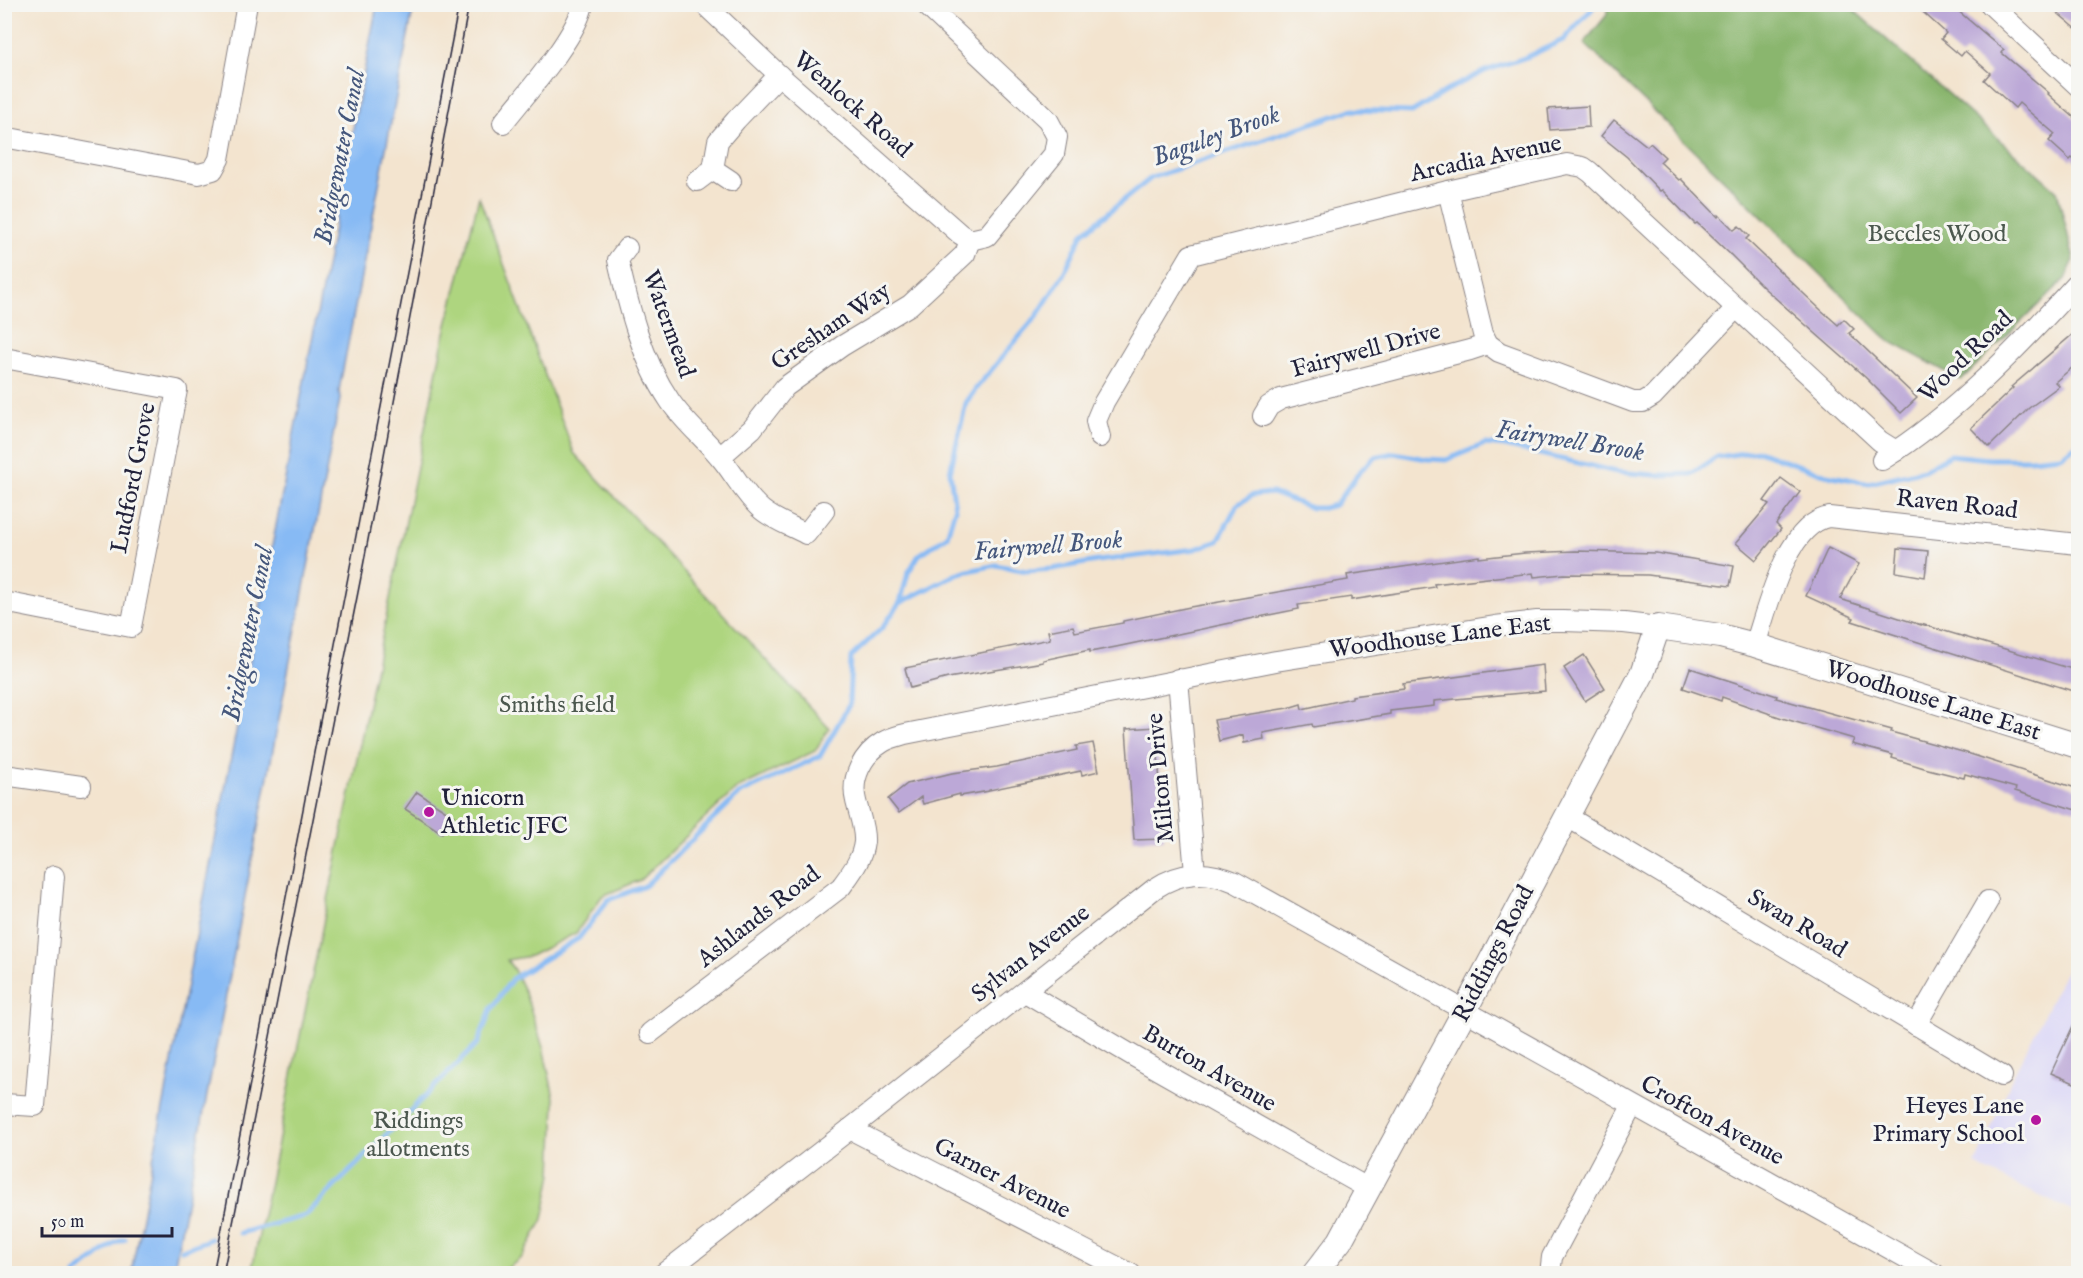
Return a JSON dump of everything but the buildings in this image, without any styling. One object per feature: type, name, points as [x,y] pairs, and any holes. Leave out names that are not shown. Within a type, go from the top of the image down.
[{"type":"street","points":[[4,137],[200,174],[213,170],[219,159],[247,4]]},
{"type":"street","points":[[502,123],[512,97],[565,42],[576,25],[583,4]]},
{"type":"street","name":"Wenlock Road","points":[[704,4],[779,75],[960,234],[970,240]]},
{"type":"street","points":[[925,4],[1048,120],[1057,137],[1053,154],[987,236],[970,240]]},
{"type":"street","points":[[1990,4],[2079,86]]},
{"type":"street","points":[[730,181],[705,175],[718,141],[779,75]]},
{"type":"street","name":"Arcadia Avenue","points":[[1100,437],[1096,421],[1104,402],[1191,255],[1567,164],[1583,167],[1880,441],[1889,456]]},
{"type":"street","points":[[1448,191],[1483,334],[1488,344],[1499,352],[1638,402],[1653,396],[1736,308]]},
{"type":"street","name":"Gresham Way","points":[[720,457],[752,429],[785,387],[843,346],[910,305],[965,254],[970,240]]},
{"type":"street","name":"Watermead","points":[[616,254],[636,326],[658,379],[670,401],[687,423],[720,457],[760,509],[804,541],[824,511]]},
{"type":"street","name":"Wood Road","points":[[1889,456],[1940,419],[2079,282]]},
{"type":"street","name":"Fairywell Drive","points":[[1263,416],[1269,406],[1281,399],[1488,344]]},
{"type":"street","name":"Ludford Grove","points":[[4,357],[177,390],[131,627],[9,603]]},
{"type":"street","name":"Raven Road","points":[[1755,645],[1782,569],[1793,548],[1811,524],[1821,518],[2079,544]]},
{"type":"street","name":"Woodhouse Lane East","points":[[870,753],[884,742],[905,734],[1178,679],[1371,644],[1537,621],[1582,621],[1658,627],[1720,636],[2079,746]]},
{"type":"street","name":"Riddings Road","points":[[1314,1274],[1340,1241],[1464,1012],[1641,674],[1658,627]]},
{"type":"street","name":"Milton Drive","points":[[1178,679],[1194,873]]},
{"type":"street","name":"Ashlands Road","points":[[650,1033],[841,887],[861,857],[864,840],[855,797],[855,780],[860,765],[870,753]]},
{"type":"street","points":[[4,775],[81,786]]},
{"type":"street","name":"Swan Road","points":[[1566,816],[2002,1076]]},
{"type":"street","name":"Sylvan Avenue","points":[[663,1274],[1154,889],[1174,878],[1194,873],[1221,876],[1235,882],[1464,1012]]},
{"type":"street","points":[[4,1104],[35,1106],[54,876]]},
{"type":"street","points":[[1916,1025],[1988,901]]},
{"type":"street","name":"Burton Avenue","points":[[1025,992],[1369,1189]]},
{"type":"street","name":"Crofton Avenue","points":[[1464,1012],[1935,1274]]},
{"type":"street","points":[[1550,1274],[1552,1257],[1632,1106]]},
{"type":"street","name":"Garner Avenue","points":[[850,1129],[1131,1274]]},
{"type":"shaded area","name":"Heyes Lane Primary School","points":[[2078,947],[2078,1214],[1975,1165],[2014,1074]]},
{"type":"green space","name":"Beccles Wood","points":[[1610,5],[1848,5],[2057,191],[2074,260],[2065,279],[1961,380],[1889,341],[1584,43],[1606,16]]},
{"type":"green space","name":"Smiths field","points":[[479,197],[574,453],[829,728],[815,751],[736,789],[640,880],[602,896],[576,933],[530,956],[507,960],[525,993],[543,1047],[555,1102],[552,1174],[543,1219],[523,1256],[502,1273],[251,1274],[443,341]]},
{"type":"water","points":[[377,5],[414,5],[173,1273],[131,1273]]},
{"type":"waterway","name":"Baguley Brook","points":[[900,603],[908,573],[919,555],[947,536],[955,509],[950,472],[966,403],[1037,316],[1063,275],[1083,233],[1151,178],[1351,110],[1412,112],[1451,88],[1485,71],[1527,57],[1563,40],[1592,9],[1593,4]]},
{"type":"waterway","name":"Fairywell Brook","points":[[240,1233],[305,1216],[478,1043],[491,1009],[512,979],[579,938],[608,900],[645,886],[739,794],[820,756],[849,705],[851,657],[881,629],[900,603],[959,573],[996,565],[1027,571],[1053,569],[1195,549],[1218,541],[1237,505],[1253,495],[1272,493],[1312,508],[1335,505],[1361,470],[1375,457],[1394,453],[1446,460],[1485,444],[1505,446],[1617,472],[1655,475],[1691,474],[1717,457],[1758,451],[1827,475],[1869,483],[1924,470],[1950,455],[1989,459],[2030,459],[2061,456],[2078,444]]},
{"type":"waterway","points":[[75,1274],[115,1243],[125,1239]]},
{"type":"waterway","name":"Fairywell Brook","points":[[182,1250],[211,1239]]},
{"type":"tram line","points":[[213,1274],[459,4]]},
{"type":"tram line","points":[[223,1274],[361,577],[469,4]]},
{"type":"place","name":"Unicorn Athletic JFC","points":[[429,812]]},
{"type":"place","name":"Heyes Lane Primary School","points":[[2036,1120]]},
{"type":"water label","name":"Bridgewater Canal","points":[[340,157]]},
{"type":"water label","name":"Bridgewater Canal","points":[[248,634]]},
{"type":"park label","name":"Riddings allotments","points":[[418,1135]]}]
